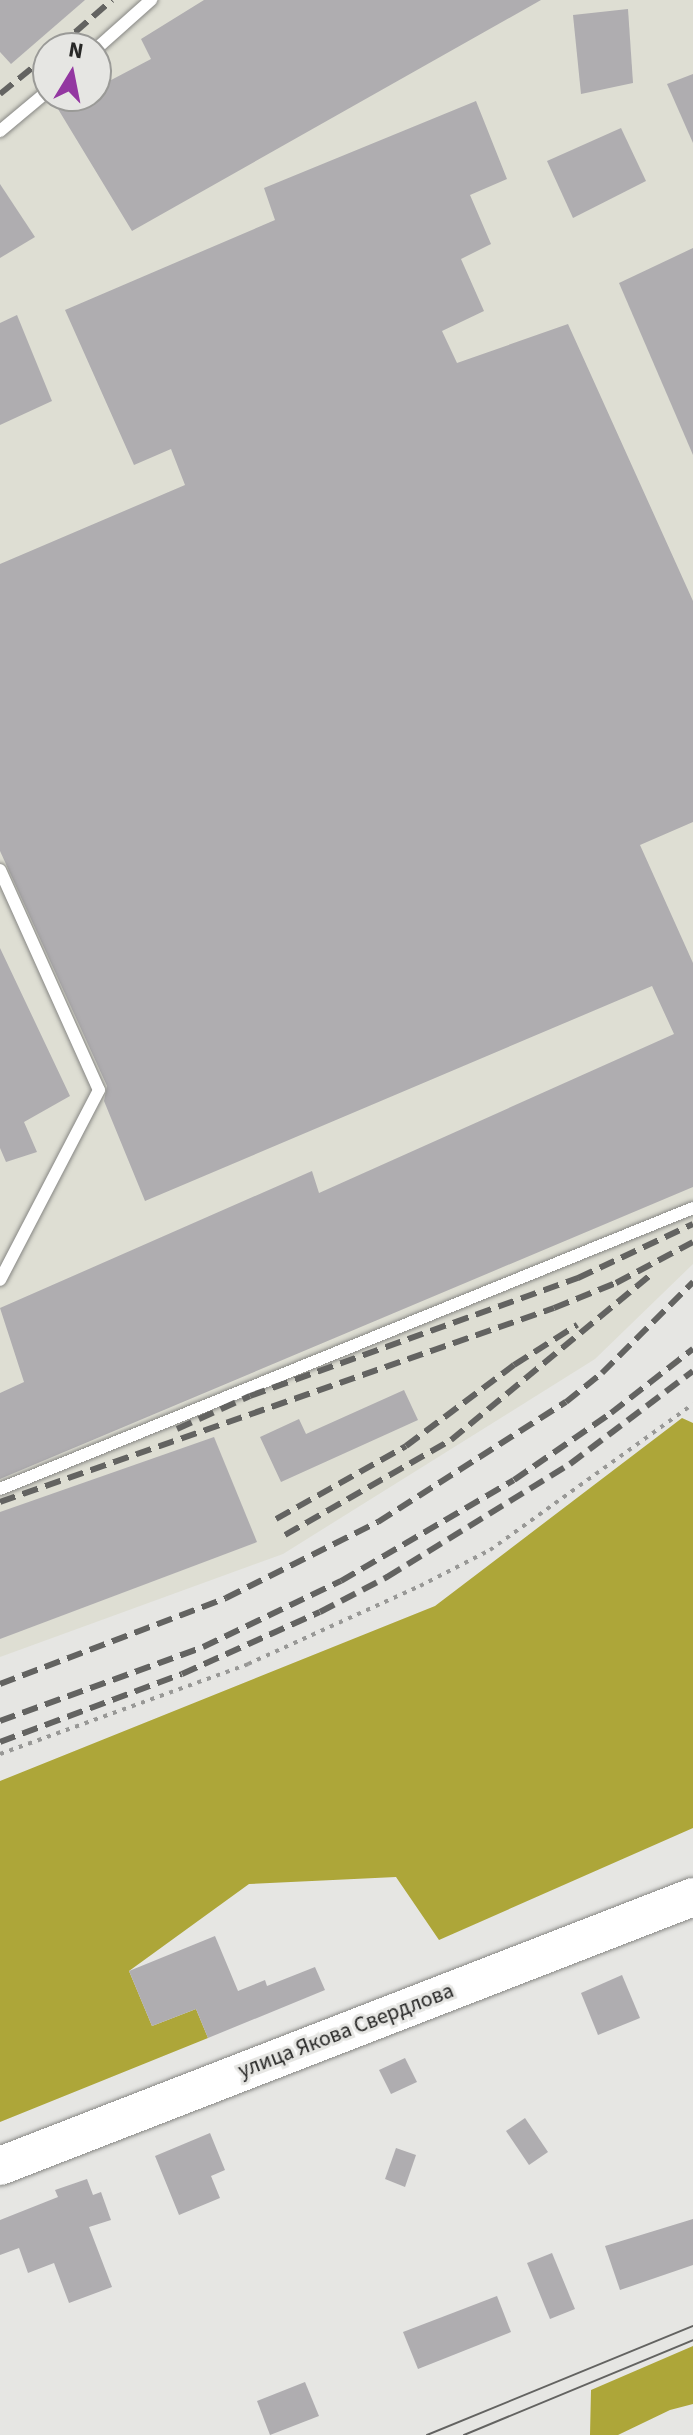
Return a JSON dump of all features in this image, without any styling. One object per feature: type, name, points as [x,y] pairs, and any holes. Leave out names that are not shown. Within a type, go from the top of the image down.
[{"type":"main road","name":"улица Якова Свердлова","points":[[0,2166],[693,1897]]},
{"type":"lane","points":[[112,35],[151,0]]},
{"type":"lane","points":[[0,131],[32,104]]},
{"type":"lane","points":[[0,870],[99,1090],[0,1280]]},
{"type":"lane","points":[[0,1489],[693,1208]]},
{"type":"path","points":[[0,1754],[248,1664],[420,1586],[490,1550],[693,1404]]},
{"type":"shaded area","points":[[0,0],[693,0],[693,1264],[595,1359],[283,1554],[0,1657]]},
{"type":"shaded area","points":[[682,1418],[693,1423],[693,1828],[439,1940],[396,1877],[249,1884],[129,1971],[152,2026],[196,2009],[208,2038],[0,2122],[0,1781],[435,1606]]},
{"type":"shaded area","points":[[693,2346],[693,2404],[670,2410],[618,2435],[590,2435],[591,2390]]},
{"type":"building","points":[[0,0],[85,0],[48,32],[32,32],[32,46],[11,64],[0,52]]},
{"type":"building","points":[[204,0],[541,0],[132,231],[60,112],[112,112],[112,80],[151,59],[141,39]]},
{"type":"building","points":[[628,9],[633,83],[581,94],[573,15]]},
{"type":"building","points":[[693,74],[693,143],[667,84]]},
{"type":"building","points":[[476,101],[507,179],[470,195],[491,244],[461,259],[484,311],[442,331],[457,363],[568,324],[693,601],[693,822],[640,845],[693,963],[693,1187],[0,1479],[0,1393],[24,1382],[0,1308],[312,1171],[319,1193],[674,1034],[652,986],[145,1201],[104,1101],[107,1086],[0,851],[0,564],[185,485],[171,449],[134,465],[65,310],[275,220],[264,188]]},
{"type":"building","points":[[621,128],[646,181],[573,218],[547,161]]},
{"type":"building","points":[[0,184],[35,237],[0,258]]},
{"type":"building","points":[[693,248],[693,455],[619,283]]},
{"type":"building","points":[[17,315],[52,401],[0,425],[0,323]]},
{"type":"building","points":[[0,948],[70,1096],[24,1122],[37,1152],[6,1162],[0,1148]]},
{"type":"building","points":[[404,1390],[418,1420],[281,1482],[260,1437],[299,1419],[306,1434]]},
{"type":"building","points":[[214,1437],[257,1542],[0,1639],[0,1512]]},
{"type":"building","points":[[215,1936],[238,1991],[265,1980],[267,1986],[315,1967],[325,1990],[208,2038],[196,2009],[152,2026],[129,1971]]},
{"type":"building","points":[[622,1975],[640,2018],[598,2035],[581,1993]]},
{"type":"building","points":[[405,2058],[417,2082],[391,2094],[379,2070]]},
{"type":"building","points":[[525,2118],[548,2152],[529,2165],[506,2131]]},
{"type":"building","points":[[210,2133],[225,2170],[211,2176],[220,2198],[179,2215],[155,2156]]},
{"type":"building","points":[[396,2148],[416,2155],[405,2187],[385,2179]]},
{"type":"building","points":[[87,2179],[93,2195],[101,2192],[111,2220],[89,2227],[112,2287],[69,2303],[54,2263],[28,2273],[19,2248],[0,2255],[0,2220],[58,2197],[55,2190]]},
{"type":"building","points":[[693,2219],[693,2265],[620,2290],[605,2246]]},
{"type":"building","points":[[552,2253],[575,2309],[550,2319],[527,2263]]},
{"type":"building","points":[[497,2296],[511,2332],[418,2369],[403,2332]]},
{"type":"building","points":[[305,2382],[319,2416],[270,2435],[257,2401]]},
{"type":"tram line","points":[[427,2435],[693,2326]]},
{"type":"tram line","points":[[464,2435],[693,2340]]},
{"type":"railway","points":[[75,32],[112,0]]},
{"type":"railway","points":[[0,94],[32,68]]},
{"type":"railway","points":[[177,1429],[250,1396],[578,1278],[693,1224]]},
{"type":"railway","points":[[0,1502],[554,1308],[616,1283],[693,1242]]},
{"type":"railway","points":[[285,1535],[451,1440],[652,1274]]},
{"type":"railway","points":[[0,1684],[226,1598],[378,1522],[566,1402],[602,1373],[693,1282]]},
{"type":"railway","points":[[276,1519],[406,1446],[514,1365],[577,1325]]},
{"type":"railway","points":[[0,1721],[203,1647],[341,1581],[514,1480],[611,1413],[693,1349]]},
{"type":"railway","points":[[0,1742],[182,1674],[320,1612],[387,1577],[570,1464],[693,1371]]}]
